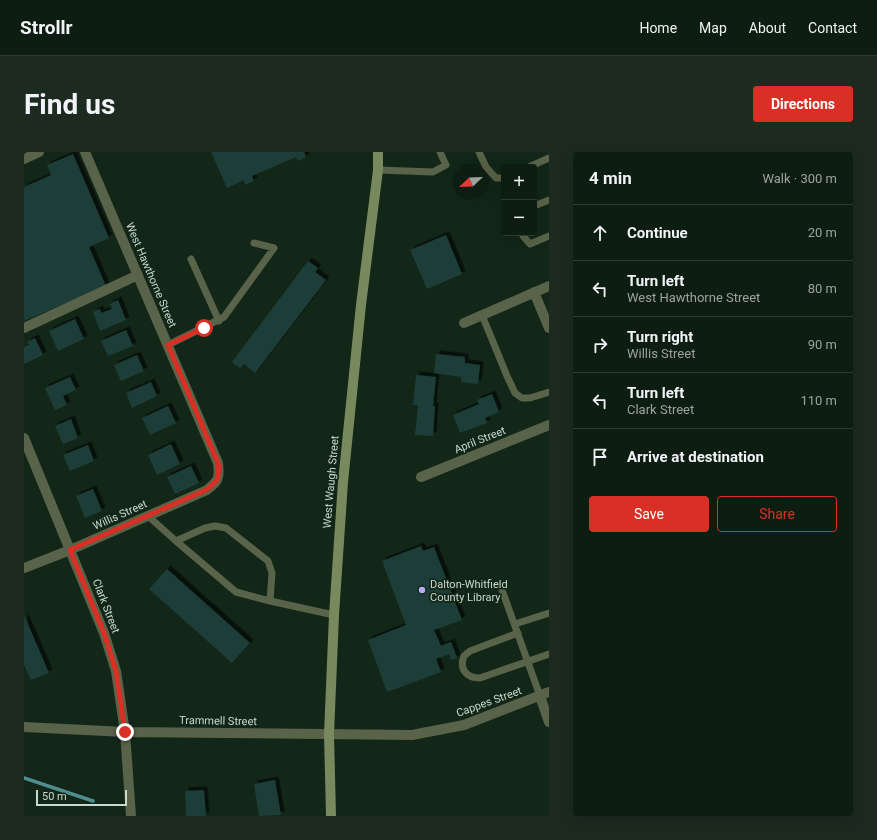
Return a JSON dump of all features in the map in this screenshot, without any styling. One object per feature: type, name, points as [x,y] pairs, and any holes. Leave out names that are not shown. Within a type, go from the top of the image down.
[{"type":"street","points":[[24,159],[39,152]]},
{"type":"street","name":"West Hawthorne Street","points":[[85,152],[218,463],[220,475]]},
{"type":"street","name":"West Waugh Street","points":[[331,816],[329,734],[342,482],[361,305],[378,170],[378,152]]},
{"type":"street","points":[[24,328],[138,275]]},
{"type":"street","points":[[464,323],[549,286]]},
{"type":"street","points":[[534,292],[549,328]]},
{"type":"street","name":"April Street","points":[[421,477],[549,425]]},
{"type":"street","name":"Clark Street","points":[[24,438],[104,633],[114,665],[125,732],[131,816]]},
{"type":"street","name":"Willis Street","points":[[24,568],[70,550],[206,490],[216,483],[220,475]]},
{"type":"street","points":[[545,694],[549,722]]},
{"type":"street","name":"Cappes Street","points":[[412,735],[464,725],[545,694]]},
{"type":"street","name":"Trammell Street","points":[[24,727],[125,732],[412,735]]},
{"type":"lane","points":[[378,170],[433,172],[446,165],[440,152]]},
{"type":"lane","points":[[479,152],[486,167],[496,178],[501,178]]},
{"type":"lane","points":[[536,164],[549,158]]},
{"type":"lane","points":[[537,205],[549,200]]},
{"type":"lane","points":[[523,236],[530,244],[549,236]]},
{"type":"lane","points":[[168,345],[224,317],[274,248],[254,243]]},
{"type":"lane","points":[[191,259],[218,321]]},
{"type":"lane","points":[[482,315],[506,376],[515,393],[522,398],[530,398],[549,392]]},
{"type":"lane","points":[[148,516],[236,592],[334,615]]},
{"type":"lane","points":[[176,541],[205,528],[215,526],[226,528],[268,561],[272,573],[270,601]]},
{"type":"lane","points":[[502,590],[528,662],[545,694]]},
{"type":"lane","points":[[515,624],[549,613]]},
{"type":"lane","points":[[518,633],[470,651],[464,656],[462,661],[464,671],[467,675],[473,678],[480,678],[549,654]]},
{"type":"building","points":[[211,152],[304,152],[306,157],[298,161],[296,157],[252,176],[254,181],[245,185],[244,180],[227,188]]},
{"type":"building","points":[[73,154],[109,238],[89,247],[106,286],[24,321],[24,187],[51,175],[47,165]]},
{"type":"building","points":[[446,235],[462,274],[427,289],[410,250]]},
{"type":"building","points":[[308,261],[318,268],[315,272],[326,280],[255,373],[244,364],[240,368],[232,362]]},
{"type":"building","points":[[118,300],[126,320],[100,331],[93,312],[100,309],[101,313],[112,309],[110,304]]},
{"type":"building","points":[[75,319],[84,339],[58,351],[49,331]]},
{"type":"building","points":[[126,330],[133,346],[108,356],[101,341]]},
{"type":"building","points":[[35,338],[43,355],[24,364],[24,347],[29,345],[27,342]]},
{"type":"building","points":[[436,354],[465,357],[465,363],[480,365],[478,384],[461,382],[461,377],[434,373]]},
{"type":"building","points":[[137,355],[144,371],[121,381],[114,365]]},
{"type":"building","points":[[416,375],[436,377],[433,406],[435,406],[433,436],[415,435],[418,405],[413,405]]},
{"type":"building","points":[[70,377],[76,390],[63,396],[67,405],[55,410],[45,388]]},
{"type":"building","points":[[151,382],[157,396],[132,408],[126,393]]},
{"type":"building","points":[[492,394],[499,412],[485,418],[487,423],[460,433],[453,415],[479,404],[477,400]]},
{"type":"building","points":[[168,406],[176,423],[150,435],[142,418]]},
{"type":"building","points":[[71,419],[78,438],[63,444],[55,426]]},
{"type":"building","points":[[171,444],[180,464],[157,475],[148,455]]},
{"type":"building","points":[[88,445],[94,461],[70,471],[63,455]]},
{"type":"building","points":[[191,466],[199,483],[175,494],[167,477]]},
{"type":"building","points":[[93,489],[102,511],[85,518],[76,496]]},
{"type":"building","name":"Dalton-Whitfield County Library","points":[[421,546],[423,551],[434,547],[462,620],[434,630],[441,646],[451,642],[457,658],[451,660],[449,654],[436,659],[441,672],[387,692],[368,640],[406,625],[382,561]]},
{"type":"building","points":[[167,569],[250,643],[232,663],[149,589]]},
{"type":"building","points":[[24,615],[49,673],[31,680],[24,665]]},
{"type":"building","points":[[275,780],[281,815],[259,816],[254,784]]},
{"type":"building","points":[[204,790],[206,816],[186,816],[185,791]]},
{"type":"waterway","points":[[24,778],[93,801]]},
{"type":"place","name":"Dalton-Whitfield County Library","points":[[422,590]]},
{"type":"route","points":[[125,732],[116,671],[104,633],[70,550],[206,490],[216,483],[220,475],[218,463],[168,345],[204,328]]}]
